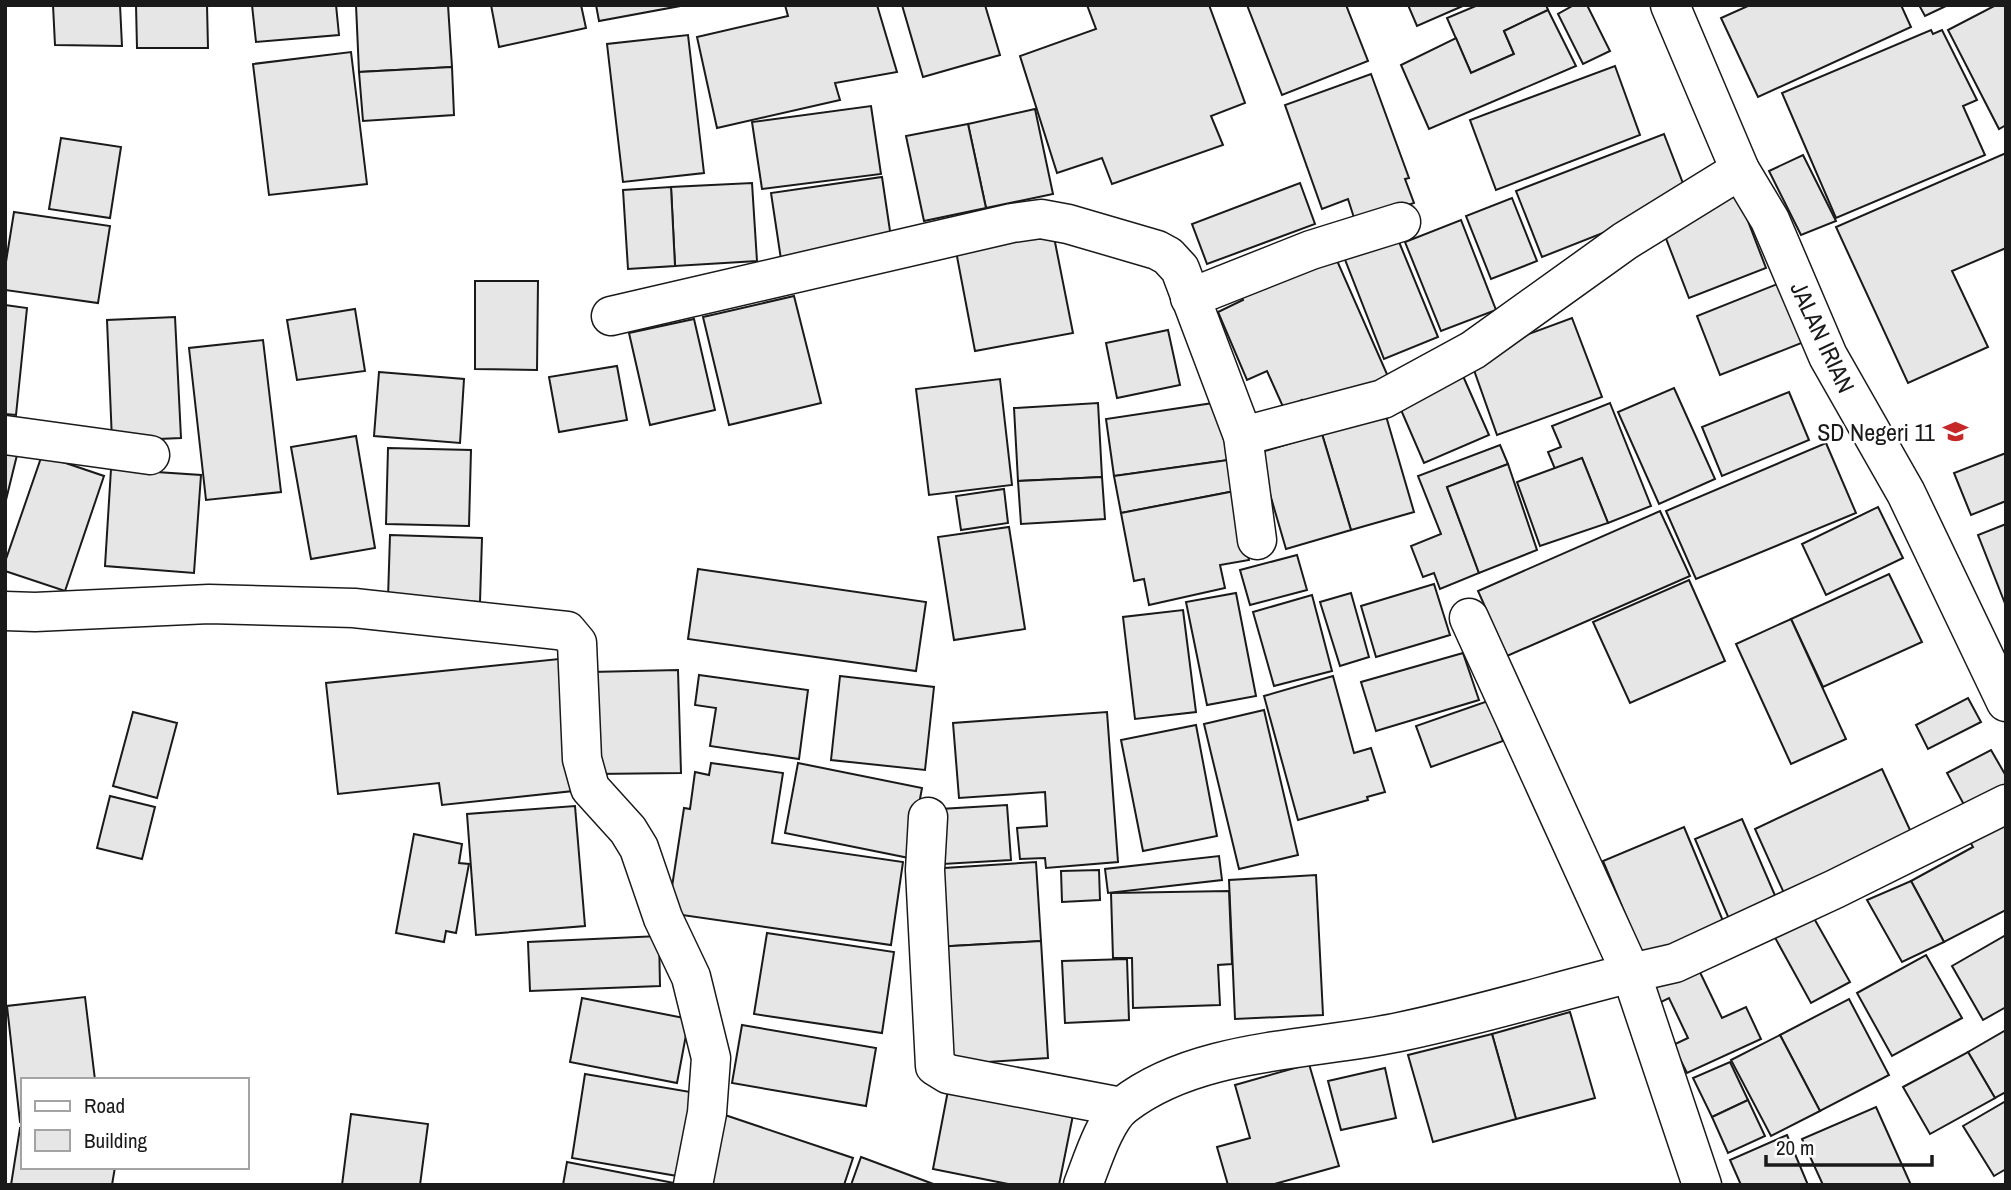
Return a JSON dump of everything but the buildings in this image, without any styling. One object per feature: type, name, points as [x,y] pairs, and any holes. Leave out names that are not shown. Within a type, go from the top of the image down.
[{"type":"street","name":"JALAN IRIAN","points":[[1670,5],[1740,170],[1770,220],[1828,356],[1906,493],[2006,702]]},
{"type":"street","points":[[1243,436],[1383,399],[1472,350],[1625,242],[1740,170]]},
{"type":"street","points":[[611,316],[1012,223],[1041,219],[1068,223],[1157,250],[1168,256],[1180,269],[1243,436],[1257,540]]},
{"type":"street","points":[[1190,298],[1311,250],[1401,222]]},
{"type":"street","points":[[5,435],[150,456]]},
{"type":"street","points":[[5,611],[209,604],[354,608],[567,631],[577,643],[585,774],[590,788],[628,830],[639,848],[663,918],[691,976],[711,1058],[708,1113],[693,1185]]},
{"type":"street","points":[[1469,618],[1631,973],[1702,1185]]},
{"type":"street","points":[[1083,1185],[1105,1131],[1121,1107],[1173,1076],[1208,1065],[1308,1045],[1402,1032],[1675,963],[1835,889],[2006,804]]},
{"type":"street","points":[[928,817],[925,870],[935,1066],[948,1074],[1121,1107]]},
{"type":"place","name":"SD Negeri 11","points":[[1955,432]]}]
